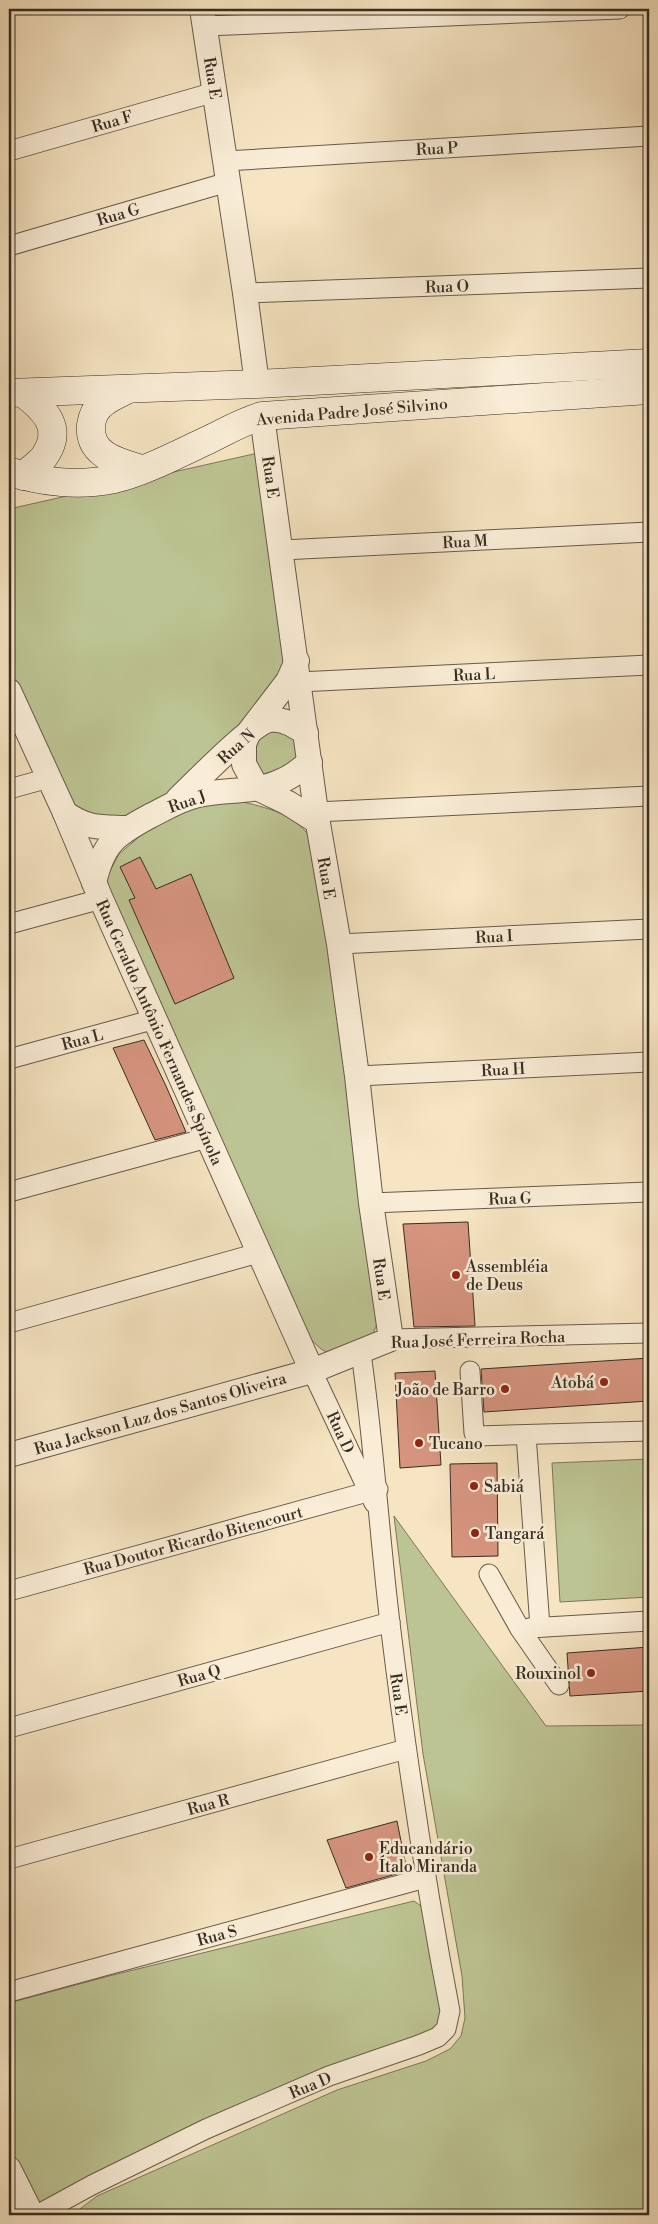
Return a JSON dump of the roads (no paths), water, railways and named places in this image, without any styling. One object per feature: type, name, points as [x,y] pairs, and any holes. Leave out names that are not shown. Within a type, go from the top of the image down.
[{"type":"main road","name":"Avenida Padre José Silvino","points":[[16,393],[257,384],[649,363]]},
{"type":"main road","points":[[129,388],[100,405],[92,418],[90,433],[99,453],[114,461],[141,469]]},
{"type":"main road","name":"Avenida Padre José Silvino","points":[[16,473],[68,483],[115,478],[185,451],[241,422],[262,416],[649,390]]},
{"type":"main road","points":[[16,393],[42,407],[52,424],[52,439],[46,456],[16,473]]},
{"type":"street","points":[[203,18],[620,9]]},
{"type":"street","name":"Rua E","points":[[203,18],[257,384]]},
{"type":"street","name":"Rua F","points":[[9,151],[215,92]]},
{"type":"street","name":"Rua P","points":[[226,172],[649,136]]},
{"type":"street","name":"Rua G","points":[[9,246],[226,172]]},
{"type":"street","name":"Rua O","points":[[245,293],[649,278]]},
{"type":"street","name":"Rua E","points":[[262,416],[282,550],[317,817],[339,944],[357,1076],[371,1203],[391,1339]]},
{"type":"street","name":"Rua M","points":[[282,550],[649,532]]},
{"type":"street","name":"Rua L","points":[[298,671],[649,665]]},
{"type":"street","points":[[298,671],[288,681],[249,732],[244,744],[244,764],[257,788],[317,817],[649,796]]},
{"type":"street","name":"Rua Geraldo Antônio Fernandes Spínola","points":[[9,692],[65,813],[97,891],[312,1371]]},
{"type":"street","name":"Rua N","points":[[174,802],[249,732],[264,722],[272,720],[291,724],[306,733]]},
{"type":"street","name":"Rua J","points":[[97,891],[98,863],[106,848],[126,828],[174,802],[198,795],[225,790],[257,788],[281,782],[310,762]]},
{"type":"street","points":[[9,789],[49,778]]},
{"type":"street","points":[[65,813],[80,823],[87,825],[126,828]]},
{"type":"street","points":[[9,924],[97,891]]},
{"type":"street","name":"Rua I","points":[[339,944],[649,929]]},
{"type":"street","name":"Rua L","points":[[9,1059],[155,1019]]},
{"type":"street","name":"Rua H","points":[[357,1076],[649,1062]]},
{"type":"street","points":[[9,1192],[207,1138]]},
{"type":"street","name":"Rua G","points":[[371,1203],[649,1192]]},
{"type":"street","points":[[9,1324],[258,1253]]},
{"type":"street","name":"Rua José Ferreira Rocha","points":[[312,1371],[361,1353],[391,1339],[649,1333]]},
{"type":"street","name":"Rua E","points":[[361,1353],[371,1419],[373,1491],[378,1510],[406,1750],[425,1878]]},
{"type":"street","name":"Rua Jackson Luz dos Santos Oliveira","points":[[9,1455],[312,1371]]},
{"type":"street","name":"Rua D","points":[[312,1371],[373,1491]]},
{"type":"street","points":[[470,1371],[474,1433],[476,1436],[649,1431]]},
{"type":"street","points":[[526,1435],[540,1627]]},
{"type":"street","name":"Rua Doutor Ricardo Bitencourt","points":[[9,1591],[373,1491]]},
{"type":"street","points":[[489,1574],[520,1628],[559,1685]]},
{"type":"street","points":[[520,1628],[649,1621]]},
{"type":"street","name":"Rua Q","points":[[9,1728],[390,1622]]},
{"type":"street","name":"Rua R","points":[[9,1859],[406,1750]]},
{"type":"street","name":"Rua D","points":[[28,2210],[92,2184],[206,2129],[329,2076],[419,2045],[438,2036],[446,2028],[450,2011],[425,1878]]},
{"type":"street","name":"Rua S","points":[[9,1992],[425,1878]]},
{"type":"street","points":[[9,2169],[28,2210]]},
{"type":"place","name":"Assembléia de Deus","points":[[456,1275]]},
{"type":"place","name":"Atobá","points":[[604,1382]]},
{"type":"place","name":"João de Barro","points":[[505,1389]]},
{"type":"place","name":"Tucano","points":[[419,1443]]},
{"type":"place","name":"Sabiá","points":[[474,1486]]},
{"type":"place","name":"Tangará","points":[[475,1533]]},
{"type":"place","name":"Rouxinol","points":[[591,1673]]},
{"type":"place","name":"Educandário Ítalo Miranda","points":[[369,1857]]}]
